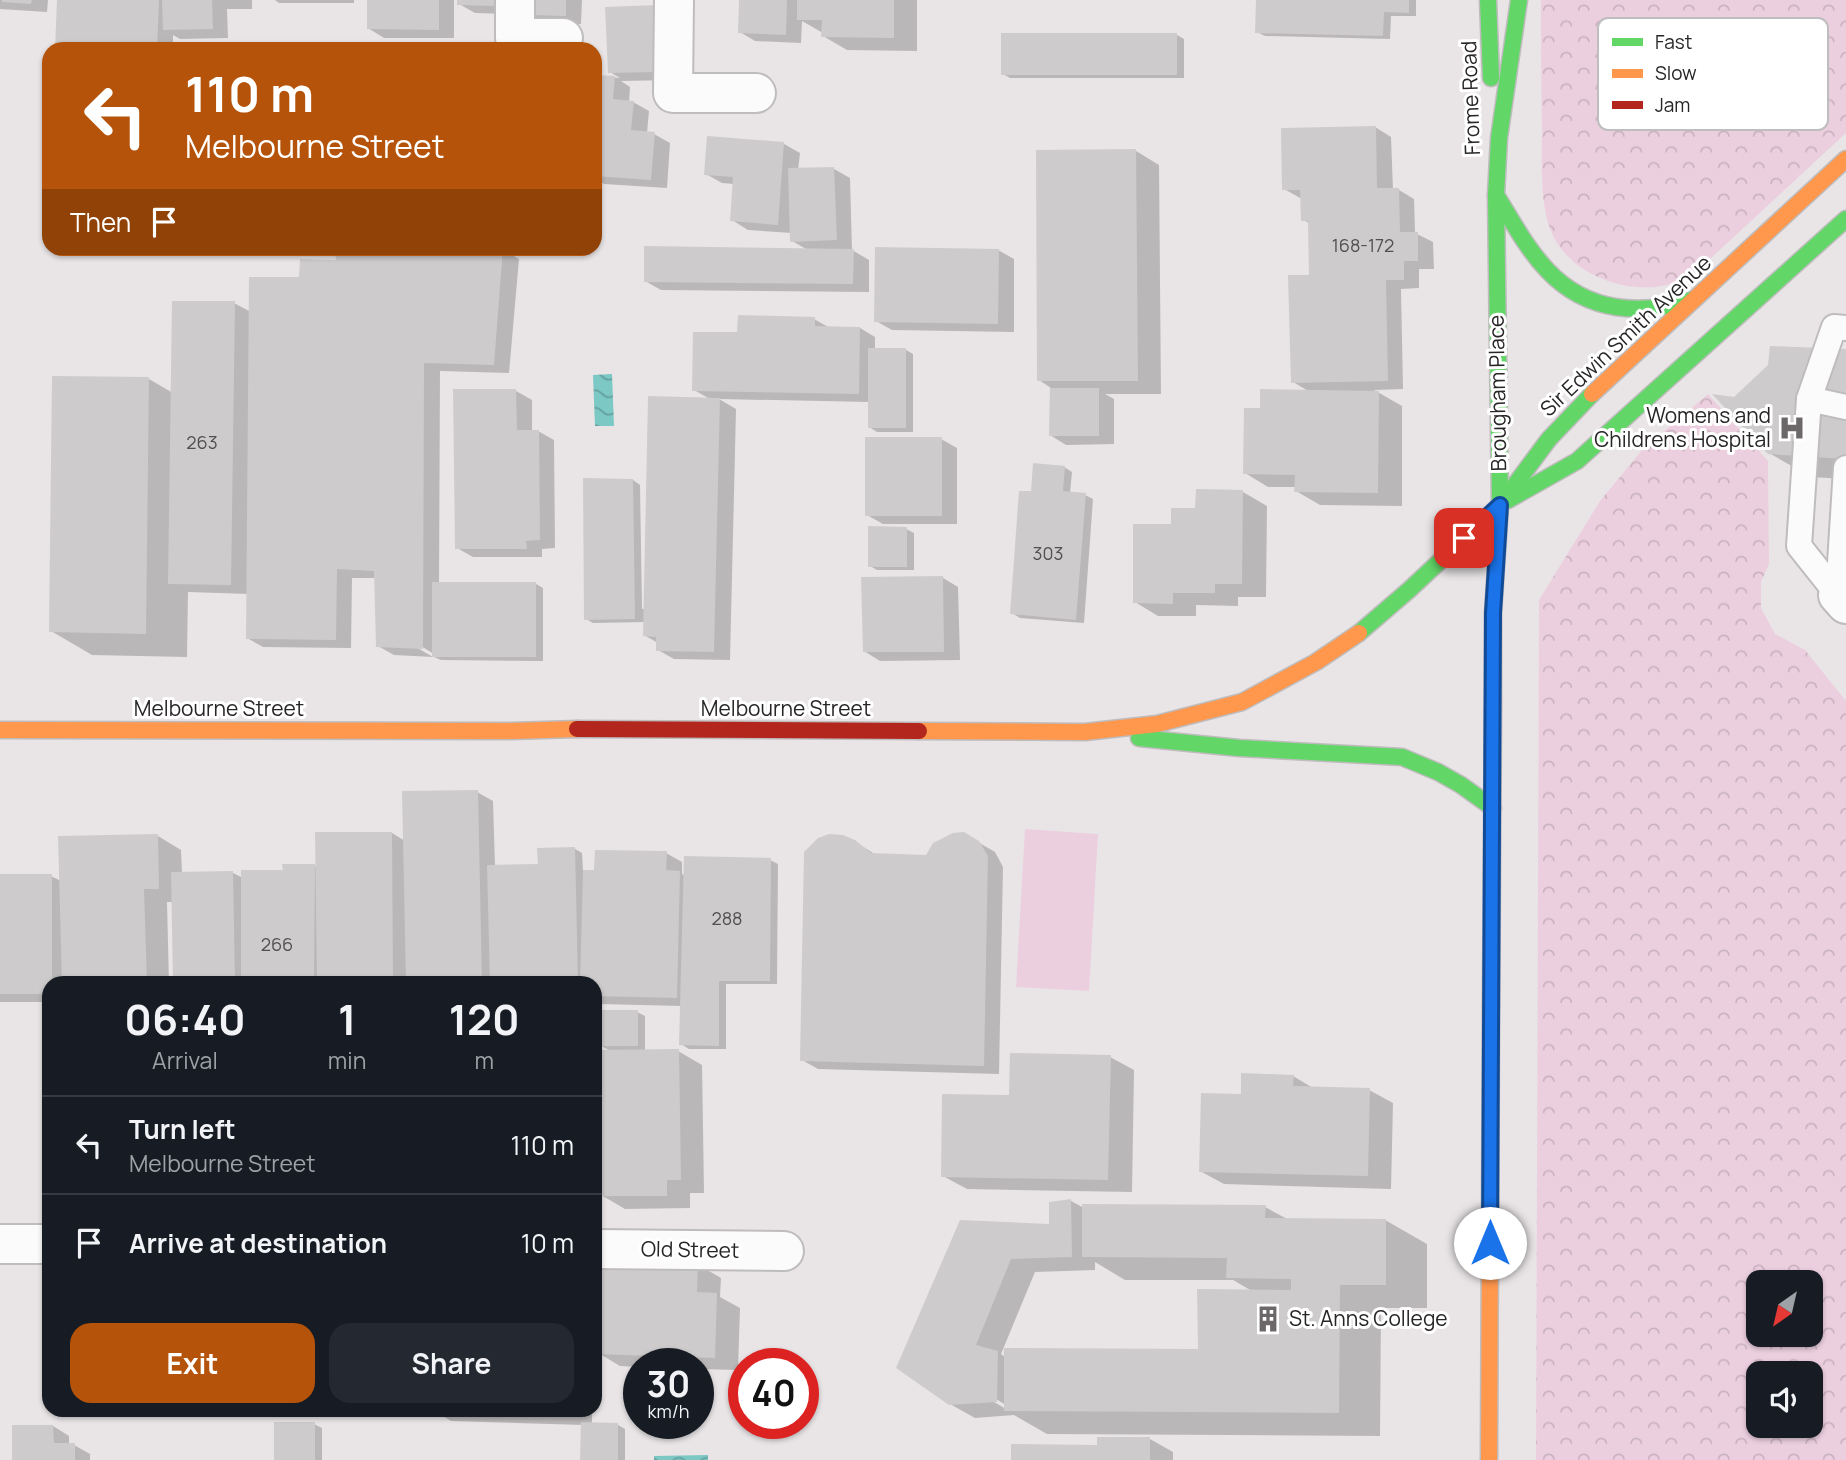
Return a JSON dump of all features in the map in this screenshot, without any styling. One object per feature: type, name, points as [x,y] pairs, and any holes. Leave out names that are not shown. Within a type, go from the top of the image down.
[{"type":"main road","name":"Frome Road","points":[[1488,0],[1496,195]]},
{"type":"main road","name":"Brougham Place","points":[[1489,1460],[1494,588],[1500,505],[1496,195],[1499,138],[1519,0]]},
{"type":"main road","name":"Sir Edwin Smith Avenue","points":[[1500,505],[1549,439],[1582,403],[1846,159]]},
{"type":"main road","points":[[1496,195],[1537,257],[1555,278],[1577,295],[1612,307],[1639,310],[1663,308],[1696,298]]},
{"type":"main road","points":[[1500,505],[1577,461],[1846,219]]},
{"type":"main road","name":"Melbourne Street","points":[[0,730],[599,729],[1085,732],[1157,724],[1242,702],[1316,662],[1354,637],[1500,505]]},
{"type":"main road","points":[[1085,732],[1239,748],[1402,757],[1439,772],[1493,808]]},
{"type":"street","points":[[515,0],[515,38],[563,38]]},
{"type":"street","points":[[674,0],[673,93],[757,93]]},
{"type":"street","points":[[0,1244],[42,1244]]},
{"type":"street","name":"Old Street","points":[[602,1249],[784,1251]]},
{"type":"lane","points":[[1842,600],[1799,546],[1809,399],[1834,327],[1846,328]]},
{"type":"lane","points":[[1809,399],[1846,407]]},
{"type":"lane","points":[[1842,600],[1846,468]]},
{"type":"green space","points":[[1541,0],[1846,0],[1846,133],[1695,273],[1671,284],[1638,287],[1604,280],[1588,272],[1562,250],[1553,236],[1543,197]]},
{"type":"green space","points":[[1708,394],[1768,461],[1769,564],[1761,582],[1761,608],[1775,634],[1805,650],[1846,701],[1846,1460],[1536,1460],[1539,600],[1600,501],[1642,450]]},
{"type":"green space","points":[[1025,829],[1098,834],[1089,991],[1016,987]]},
{"type":"water","points":[[612,374],[614,426],[595,426],[593,375]]},
{"type":"water","points":[[708,1455],[708,1460],[654,1460],[654,1456]]},
{"type":"building","points":[[2,0],[32,0],[31,4]]},
{"type":"building","points":[[57,0],[159,0],[157,42],[55,42]]},
{"type":"building","points":[[162,0],[212,0],[213,29],[163,30]]},
{"type":"building","points":[[367,0],[439,0],[439,30],[367,29]]},
{"type":"building","points":[[457,0],[494,0],[494,6],[457,5]]},
{"type":"building","points":[[526,0],[566,0],[566,16],[526,15]]},
{"type":"building","points":[[739,0],[787,0],[786,35],[738,33]]},
{"type":"building","points":[[797,0],[894,0],[894,38],[821,37],[822,20],[797,20]]},
{"type":"building","points":[[1256,0],[1409,0],[1409,13],[1384,12],[1383,36],[1255,33]]},
{"type":"building","points":[[658,5],[660,72],[608,73],[605,7]]},
{"type":"building","points":[[1001,33],[1177,33],[1177,75],[1001,75]]},
{"type":"building","points":[[602,75],[615,76],[613,99],[634,101],[631,130],[655,132],[651,180],[602,176]]},
{"type":"building","points":[[1376,126],[1377,188],[1399,188],[1400,232],[1418,232],[1418,261],[1404,261],[1404,280],[1386,280],[1388,381],[1291,383],[1288,275],[1309,275],[1308,221],[1301,221],[1300,190],[1282,190],[1281,128]]},
{"type":"building","points":[[707,136],[784,142],[778,225],[730,221],[733,177],[704,175]]},
{"type":"building","points":[[1136,149],[1138,381],[1037,381],[1036,150]]},
{"type":"building","points":[[834,167],[837,240],[790,242],[788,168]]},
{"type":"building","points":[[644,246],[854,249],[853,284],[644,282]]},
{"type":"building","points":[[875,247],[999,249],[998,324],[874,322]]},
{"type":"building","points":[[336,256],[502,256],[494,365],[424,363],[423,649],[376,647],[374,571],[337,569],[336,640],[246,639],[249,277],[299,277],[300,259],[336,260]]},
{"type":"building","points":[[172,301],[235,301],[231,585],[168,584]]},
{"type":"building","points":[[738,315],[815,317],[815,326],[860,327],[859,394],[692,391],[693,332],[737,332]]},
{"type":"building","points":[[1770,346],[1846,349],[1846,459],[1768,454],[1712,394],[1734,397],[1768,365]]},
{"type":"building","points":[[868,348],[906,348],[906,428],[868,428]]},
{"type":"building","points":[[52,376],[149,377],[146,634],[49,632]]},
{"type":"building","points":[[1050,388],[1099,388],[1099,436],[1049,436]]},
{"type":"building","points":[[453,389],[516,389],[517,430],[539,430],[540,540],[526,541],[527,549],[455,549]]},
{"type":"building","points":[[1260,389],[1379,391],[1378,493],[1294,492],[1295,475],[1243,474],[1244,408],[1260,408]]},
{"type":"building","points":[[648,396],[720,398],[714,652],[656,651],[656,637],[643,636]]},
{"type":"building","points":[[865,437],[942,437],[942,516],[865,516]]},
{"type":"building","points":[[1033,463],[1065,466],[1063,491],[1086,493],[1076,620],[1010,614],[1019,491],[1031,491]]},
{"type":"building","points":[[583,478],[633,479],[635,619],[584,620]]},
{"type":"building","points":[[1196,489],[1243,490],[1242,584],[1215,584],[1215,593],[1173,593],[1173,604],[1133,603],[1133,524],[1171,524],[1171,508],[1195,508]]},
{"type":"building","points":[[868,526],[907,527],[907,567],[868,567]]},
{"type":"building","points":[[943,576],[944,652],[863,652],[861,577]]},
{"type":"building","points":[[432,582],[536,582],[536,657],[432,657]]},
{"type":"building","points":[[478,790],[482,976],[406,976],[402,791]]},
{"type":"building","points":[[315,832],[392,832],[393,976],[317,976]]},
{"type":"building","points":[[964,832],[979,841],[988,856],[984,1066],[800,1061],[804,852],[818,838],[829,834],[843,835],[855,840],[871,853],[926,855],[933,843],[953,833]]},
{"type":"building","points":[[158,834],[159,889],[144,889],[147,976],[62,976],[58,836]]},
{"type":"building","points":[[575,847],[578,976],[490,976],[487,865],[538,864],[537,848]]},
{"type":"building","points":[[595,850],[667,851],[666,870],[680,871],[677,998],[602,996],[602,976],[580,976],[583,870],[594,870]]},
{"type":"building","points":[[684,856],[771,858],[770,981],[719,981],[719,1046],[679,1045]]},
{"type":"building","points":[[282,864],[315,864],[314,976],[241,976],[241,870],[283,870]]},
{"type":"building","points":[[233,871],[235,976],[173,976],[171,872]]},
{"type":"building","points":[[0,874],[52,874],[52,976],[42,976],[42,994],[0,994]]},
{"type":"building","points":[[602,1010],[638,1010],[638,1046],[602,1046]]},
{"type":"building","points":[[679,1049],[681,1180],[667,1180],[667,1196],[602,1196],[602,1050]]},
{"type":"building","points":[[1010,1053],[1111,1055],[1108,1180],[941,1177],[942,1094],[1009,1095]]},
{"type":"building","points":[[1241,1073],[1294,1075],[1293,1086],[1370,1088],[1368,1176],[1199,1172],[1201,1093],[1241,1094]]},
{"type":"building","points":[[1071,1199],[1072,1257],[1011,1259],[976,1345],[998,1351],[997,1402],[949,1405],[896,1368],[960,1220],[1049,1224],[1049,1202]]},
{"type":"building","name":"St. Anns College","points":[[1082,1204],[1266,1205],[1265,1218],[1386,1219],[1386,1285],[1340,1285],[1339,1413],[1004,1411],[1004,1348],[1198,1349],[1197,1289],[1291,1290],[1291,1279],[1226,1278],[1227,1258],[1082,1257]]},
{"type":"building","points":[[602,1259],[698,1262],[697,1292],[717,1293],[715,1358],[714,1348],[623,1348],[623,1355],[602,1354]]},
{"type":"building","points":[[274,1422],[315,1422],[315,1460],[274,1460]]},
{"type":"building","points":[[581,1422],[618,1423],[618,1460],[580,1460]]},
{"type":"building","points":[[12,1425],[53,1425],[54,1443],[75,1443],[75,1460],[12,1460]]},
{"type":"building","points":[[1097,1437],[1150,1437],[1150,1460],[1011,1460],[1011,1444],[1097,1445]]},
{"type":"traffic: fast","points":[[1488,0],[1491,78]]},
{"type":"traffic: fast","points":[[1493,710],[1493,613],[1500,505],[1496,195],[1499,138],[1519,0]]},
{"type":"traffic: fast","points":[[1496,195],[1540,262],[1564,285],[1580,295],[1598,303],[1636,309],[1655,308],[1694,299]]},
{"type":"traffic: fast","points":[[1508,500],[1577,461],[1846,219]]},
{"type":"traffic: fast","points":[[1359,633],[1500,505],[1549,439],[1592,394]]},
{"type":"traffic: fast","points":[[1139,738],[1239,748],[1402,757],[1438,772],[1493,808]]},
{"type":"traffic: slow","points":[[1592,394],[1846,159]]},
{"type":"traffic: slow","points":[[919,731],[1085,732],[1157,724],[1242,702],[1316,662],[1359,633]]},
{"type":"traffic: slow","points":[[0,730],[577,729]]},
{"type":"traffic: slow","points":[[1489,1460],[1491,1005]]},
{"type":"traffic: jam","points":[[1491,1005],[1493,710]]},
{"type":"traffic: jam","points":[[577,729],[919,731]]},
{"type":"place","name":"Womens and Childrens Hospital","points":[[1792,428]]},
{"type":"place","name":"St. Anns College","points":[[1268,1319]]},
{"type":"route","points":[[1464,538],[1500,505],[1493,613],[1490,1243]]}]
